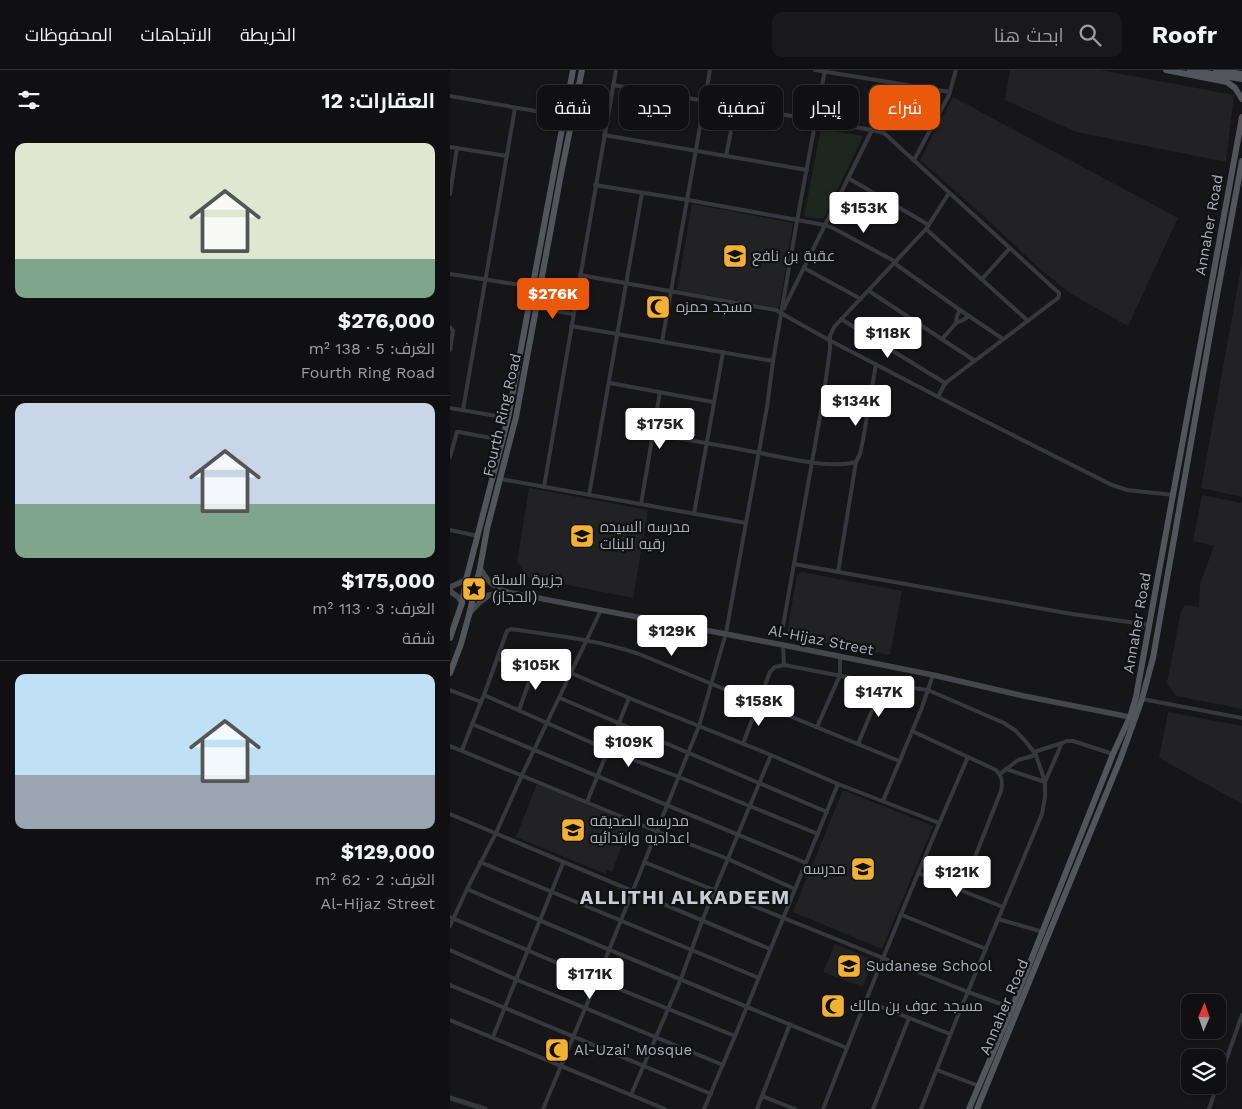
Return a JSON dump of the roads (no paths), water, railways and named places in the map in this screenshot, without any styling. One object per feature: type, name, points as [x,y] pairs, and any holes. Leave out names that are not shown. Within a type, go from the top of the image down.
[{"type":"main road","name":"Fourth Ring Road","points":[[569,85],[572,70]]},
{"type":"main road","name":"Fourth Ring Road","points":[[450,673],[469,615],[487,529],[516,417],[582,70]]},
{"type":"main road","points":[[1166,70],[1227,82],[1235,88],[1242,99]]},
{"type":"main road","points":[[1190,70],[1242,79]]},
{"type":"main road","points":[[1216,70],[1242,74]]},
{"type":"main road","name":"Annaher Road","points":[[969,1109],[1043,932],[1113,754],[1130,717],[1136,697],[1242,116]]},
{"type":"main road","name":"Fourth Ring Road","points":[[450,638],[462,603],[466,580],[508,418],[561,130]]},
{"type":"main road","name":"Annaher Road","points":[[977,1109],[1120,760],[1142,699],[1153,658],[1181,496],[1238,202],[1242,162]]},
{"type":"main road","name":"Al-Hijaz Street","points":[[480,568],[495,588],[507,592],[726,633],[1130,717]]},
{"type":"main road","points":[[450,587],[466,580]]},
{"type":"main road","points":[[450,591],[458,596],[462,603]]},
{"type":"main road","name":"Al-Hijaz Street","points":[[469,615],[479,603],[489,596],[507,592]]},
{"type":"street","points":[[544,487],[577,287],[616,70]]},
{"type":"street","points":[[707,85],[710,70]]},
{"type":"street","points":[[815,70],[950,92]]},
{"type":"street","points":[[914,160],[950,92],[956,70]]},
{"type":"street","points":[[822,85],[825,71]]},
{"type":"street","points":[[613,85],[699,100]]},
{"type":"street","points":[[450,96],[537,112]]},
{"type":"street","points":[[463,410],[515,108]]},
{"type":"street","points":[[662,342],[699,130]]},
{"type":"street","points":[[726,156],[731,130]]},
{"type":"street","points":[[544,1109],[689,754],[726,633],[814,130]]},
{"type":"street","points":[[782,313],[872,130],[885,134],[1059,294],[1058,298],[946,383],[938,396]]},
{"type":"street","points":[[604,135],[806,170]]},
{"type":"street","points":[[450,147],[507,156]]},
{"type":"street","points":[[450,194],[457,148]]},
{"type":"street","points":[[848,178],[929,225]]},
{"type":"street","points":[[595,185],[688,200],[833,228],[895,262],[960,310],[1004,339]]},
{"type":"street","points":[[589,495],[642,193]]},
{"type":"street","points":[[783,626],[823,400],[830,349],[829,340],[834,328],[841,319],[926,229],[949,193]]},
{"type":"street","points":[[926,229],[1028,321]]},
{"type":"street","points":[[982,279],[1010,248]]},
{"type":"street","points":[[804,268],[861,299]]},
{"type":"street","points":[[450,274],[540,289]]},
{"type":"street","points":[[580,275],[776,310],[829,340],[1112,485],[1127,490],[1181,496]]},
{"type":"street","points":[[542,281],[577,287]]},
{"type":"street","points":[[869,290],[975,361]]},
{"type":"street","points":[[537,308],[573,314]]},
{"type":"street","points":[[956,323],[960,310]]},
{"type":"street","points":[[942,339],[956,323],[969,316]]},
{"type":"street","points":[[841,319],[946,383]]},
{"type":"street","points":[[571,326],[774,361]]},
{"type":"street","points":[[450,327],[454,331],[450,350]]},
{"type":"street","points":[[694,514],[723,352]]},
{"type":"street","points":[[838,572],[856,462],[863,440],[876,364]]},
{"type":"street","points":[[610,383],[714,402]]},
{"type":"street","points":[[641,504],[660,392]]},
{"type":"street","points":[[450,408],[508,418]]},
{"type":"street","points":[[450,457],[458,432],[502,440]]},
{"type":"street","points":[[653,434],[812,462],[848,464],[856,462]]},
{"type":"street","points":[[501,478],[746,523]]},
{"type":"street","points":[[450,530],[478,536]]},
{"type":"street","points":[[794,564],[1072,614],[1150,625]]},
{"type":"street","points":[[450,926],[452,918],[496,833],[601,610]]},
{"type":"street","points":[[462,750],[507,630],[511,629],[622,648],[712,683],[899,761]]},
{"type":"street","points":[[783,645],[784,665]]},
{"type":"street","points":[[817,727],[840,676],[840,656]]},
{"type":"street","points":[[497,660],[571,673],[838,784],[939,822]]},
{"type":"street","points":[[743,744],[772,669],[784,665],[883,684],[928,690],[1004,723],[1016,731],[1035,753],[1045,782],[1042,814],[950,1034],[922,1109]]},
{"type":"street","points":[[519,710],[535,666]]},
{"type":"street","points":[[883,801],[933,675]]},
{"type":"street","points":[[858,744],[883,684]]},
{"type":"street","points":[[450,690],[481,702]]},
{"type":"street","points":[[484,695],[608,750],[818,834]]},
{"type":"street","points":[[560,698],[827,812]]},
{"type":"street","points":[[587,802],[629,698]]},
{"type":"street","points":[[1142,699],[1242,718]]},
{"type":"street","points":[[472,724],[806,863]]},
{"type":"street","points":[[912,730],[996,770],[1002,779],[1001,791],[962,890]]},
{"type":"street","points":[[1000,774],[1021,758],[1067,740],[1073,740],[1113,754]]},
{"type":"street","points":[[1045,782],[1062,743]]},
{"type":"street","points":[[450,746],[728,859],[795,889]]},
{"type":"street","points":[[631,1095],[681,979],[702,921],[771,755]]},
{"type":"street","points":[[823,1109],[939,822],[968,757]]},
{"type":"street","points":[[1006,769],[1045,782]]},
{"type":"street","points":[[704,1109],[838,784]]},
{"type":"street","points":[[450,814],[770,949]]},
{"type":"street","points":[[480,862],[759,978]]},
{"type":"street","points":[[644,862],[1012,1008]]},
{"type":"street","points":[[493,1037],[563,863]]},
{"type":"street","points":[[918,873],[1003,907]]},
{"type":"street","points":[[467,889],[714,994],[847,1048]]},
{"type":"street","points":[[902,915],[986,950]]},
{"type":"street","points":[[452,918],[735,1036]]},
{"type":"street","points":[[998,919],[1043,932]]},
{"type":"street","points":[[450,950],[585,1009],[723,1065]]},
{"type":"street","points":[[450,985],[711,1094]]},
{"type":"street","points":[[866,1001],[950,1034]]},
{"type":"street","points":[[1209,1109],[1242,1015]]},
{"type":"street","points":[[873,1109],[909,1018]]},
{"type":"street","points":[[450,1020],[665,1109]]},
{"type":"street","points":[[757,1109],[790,1024]]},
{"type":"street","points":[[936,1070],[979,1086]]},
{"type":"street","points":[[762,1096],[795,1109]]},
{"type":"street","points":[[450,1098],[482,1108]]},
{"type":"place","name":"عقبة بن نافع","points":[[735,256]]},
{"type":"place","name":"مسجد حمزه","points":[[658,307]]},
{"type":"place","name":"مدرسه السيده رقيه للبنات","points":[[582,536]]},
{"type":"place","name":"جزيرة السلة (الحجاز)","points":[[474,589]]},
{"type":"place","name":"مدرسه الصديقه اعداديه وابتدائيه","points":[[573,830]]},
{"type":"place","name":"مدرسه","points":[[863,869]]},
{"type":"place","name":"Sudanese School","points":[[849,966]]},
{"type":"place","name":"مسجد عوف بن مالك","points":[[833,1006]]},
{"type":"place","name":"Al-Uzai' Mosque","points":[[557,1050]]},
{"type":"district","name":"ALLITHI ALKADEEM","points":[[685,897]]}]
